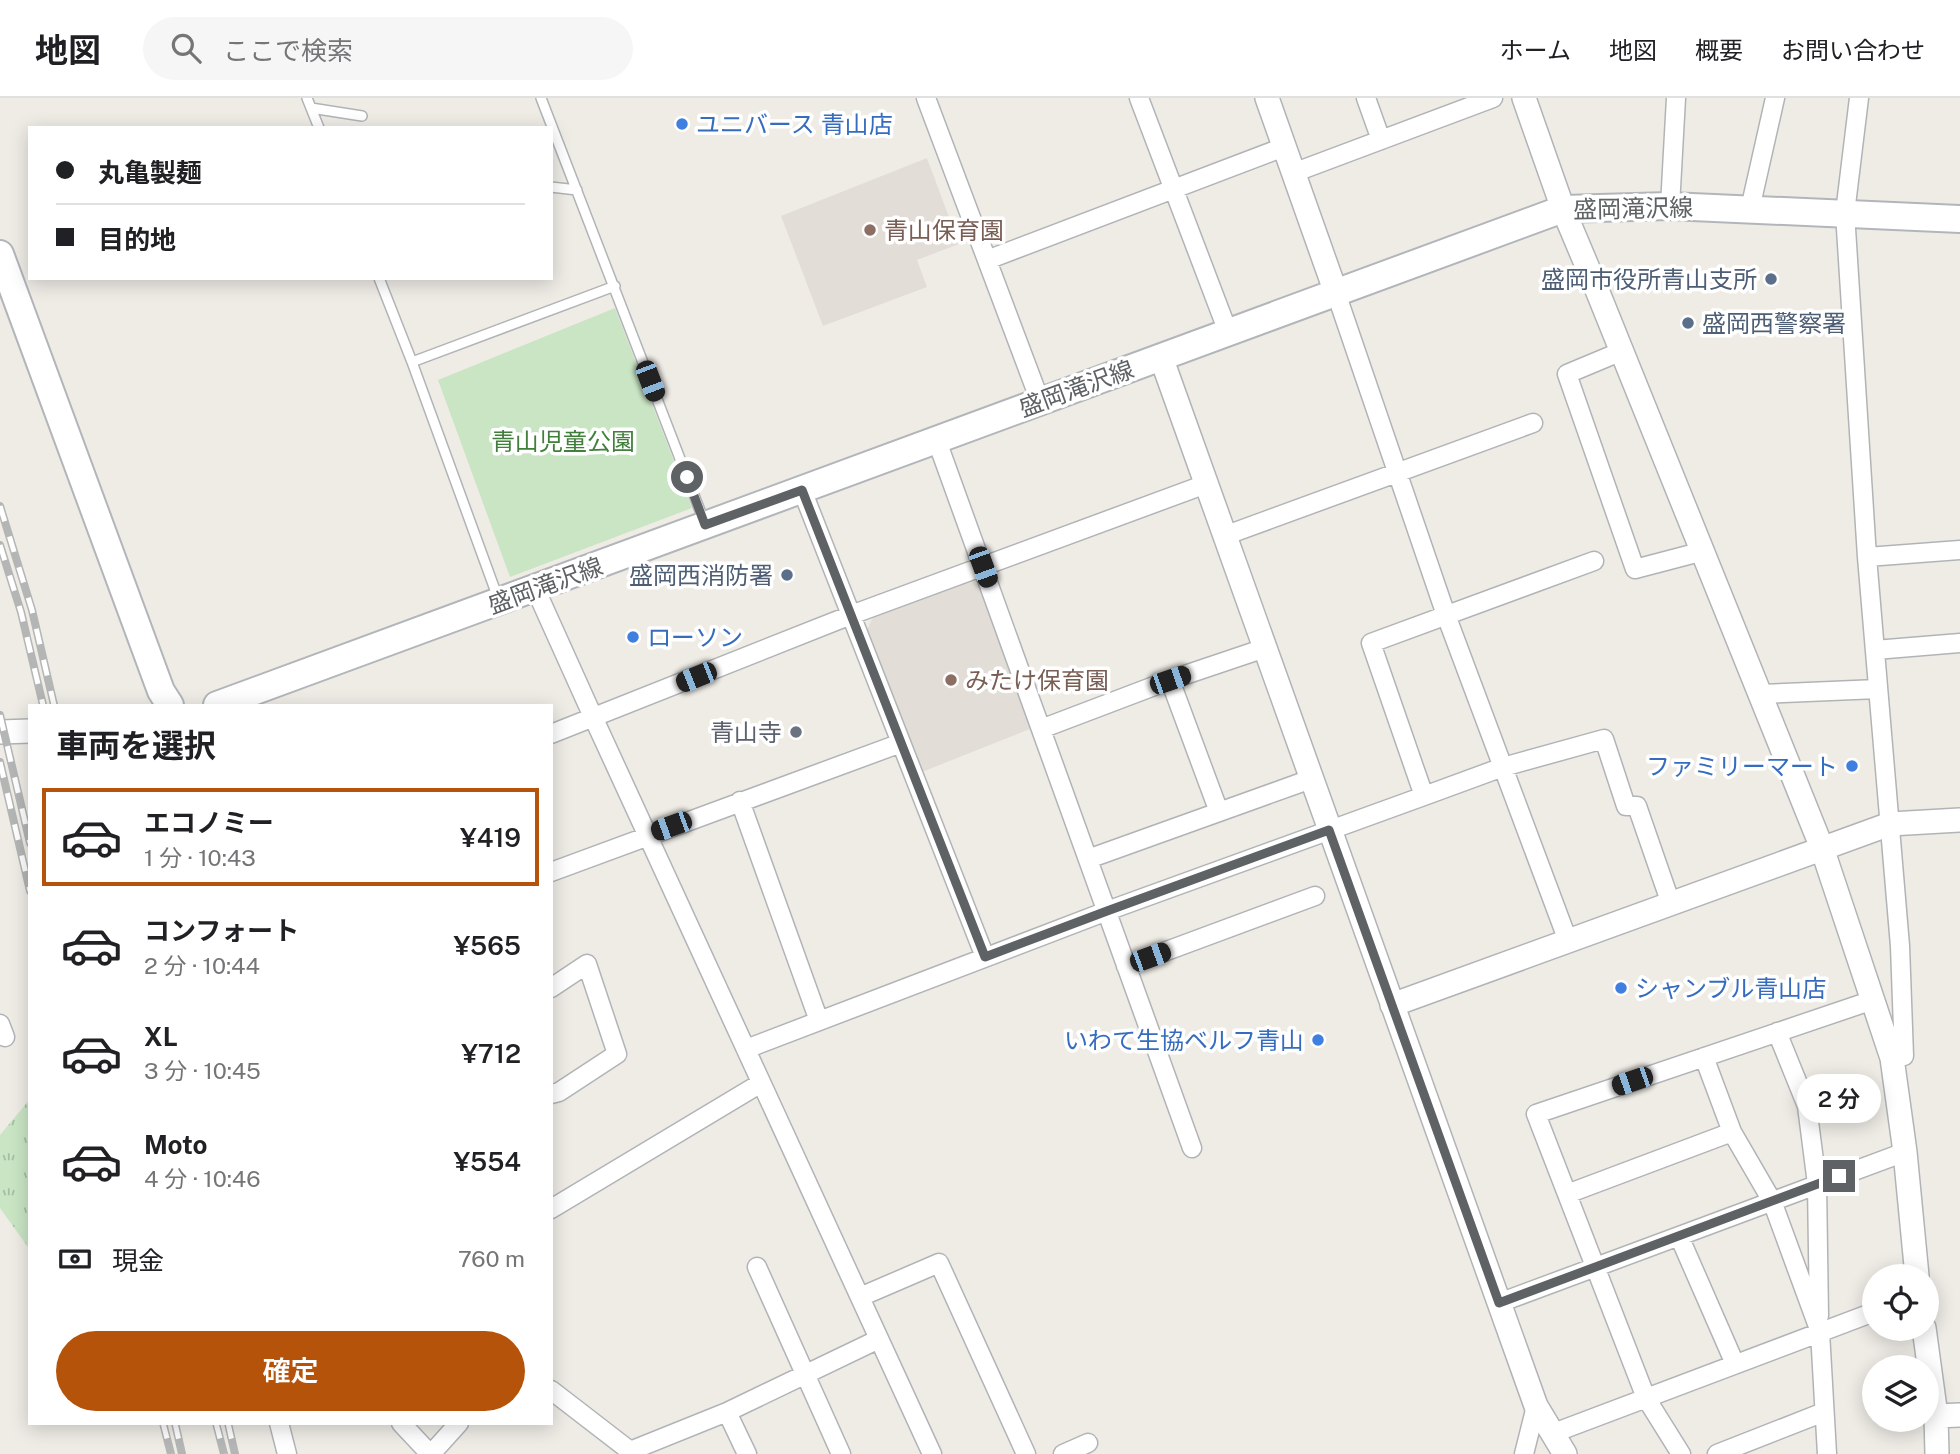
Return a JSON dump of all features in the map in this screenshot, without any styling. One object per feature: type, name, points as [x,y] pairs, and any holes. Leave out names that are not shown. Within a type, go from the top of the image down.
[{"type":"main road","name":"盛岡滝沢線","points":[[220,704],[1563,209],[1670,206],[1960,219]]},
{"type":"main road","points":[[0,254],[161,691],[169,704]]},
{"type":"street","points":[[946,98],[927,101],[1040,401]]},
{"type":"street","points":[[1139,98],[1228,332]]},
{"type":"street","points":[[1266,98],[1446,615],[1568,941]]},
{"type":"street","points":[[1366,98],[1381,140]]},
{"type":"street","points":[[1293,173],[1493,98]]},
{"type":"street","points":[[1524,98],[1563,209],[1822,848],[1892,1058],[1905,1152],[1916,1264]]},
{"type":"street","points":[[1670,206],[1676,98]]},
{"type":"street","points":[[1750,209],[1775,98]]},
{"type":"street","points":[[1859,98],[1845,213],[1867,557],[1900,946],[1904,1056],[1892,1058]]},
{"type":"street","points":[[987,260],[1284,147]]},
{"type":"street","points":[[1622,351],[1567,374],[1636,569],[1696,553]]},
{"type":"street","points":[[1161,357],[1535,1406],[1565,1454]]},
{"type":"street","points":[[1224,536],[1533,423]]},
{"type":"street","points":[[937,441],[1192,1148]]},
{"type":"street","points":[[553,733],[851,615],[1206,484]]},
{"type":"street","points":[[802,490],[985,957]]},
{"type":"street","points":[[1867,557],[1960,550]]},
{"type":"street","points":[[1424,796],[1371,643],[1594,561]]},
{"type":"street","points":[[536,588],[932,1454]]},
{"type":"street","points":[[1875,650],[1960,643]]},
{"type":"street","points":[[1041,729],[1170,680],[1265,648]]},
{"type":"street","points":[[1170,680],[1219,812]]},
{"type":"street","points":[[1760,694],[1878,689]]},
{"type":"street","points":[[0,732],[28,732]]},
{"type":"street","points":[[746,1049],[1107,911],[1503,767],[1604,739],[1626,806],[1637,806],[1671,904]]},
{"type":"street","points":[[553,871],[901,743]]},
{"type":"street","points":[[1088,859],[1311,779]]},
{"type":"street","points":[[740,801],[819,1021]]},
{"type":"street","points":[[1392,1005],[1890,824],[1960,820]]},
{"type":"street","points":[[1126,966],[1315,896]]},
{"type":"street","points":[[553,987],[587,964],[617,1054],[553,1094]]},
{"type":"street","points":[[1681,1454],[1646,1398],[1536,1114],[1873,1000]]},
{"type":"street","points":[[1777,1032],[1807,1107],[1817,1184],[1820,1332],[1827,1454]]},
{"type":"street","points":[[1704,1057],[1732,1132],[1772,1201],[1820,1332]]},
{"type":"street","points":[[553,1208],[761,1083]]},
{"type":"street","points":[[1567,1194],[1732,1132]]},
{"type":"street","points":[[1499,1303],[1905,1152]]},
{"type":"street","points":[[1679,1236],[1735,1364]]},
{"type":"street","points":[[860,1297],[939,1263],[1026,1454]]},
{"type":"street","points":[[757,1267],[841,1454]]},
{"type":"street","points":[[1551,1434],[1862,1316]]},
{"type":"street","points":[[553,1392],[632,1453],[727,1412],[879,1339]]},
{"type":"street","points":[[1524,1454],[1535,1406]]},
{"type":"street","points":[[727,1412],[747,1454]]},
{"type":"street","points":[[1717,1454],[1824,1412]]},
{"type":"street","points":[[1939,1416],[1960,1415]]},
{"type":"street","points":[[280,1425],[287,1454]]},
{"type":"street","points":[[403,1425],[431,1454],[457,1425]]},
{"type":"street","points":[[1936,1432],[1937,1454]]},
{"type":"street","points":[[1063,1454],[1088,1443]]},
{"type":"lane","points":[[541,98],[552,126]]},
{"type":"lane","points":[[309,103],[362,116]]},
{"type":"lane","points":[[309,103],[318,126]]},
{"type":"lane","points":[[553,128],[705,525]]},
{"type":"lane","points":[[553,187],[578,190]]},
{"type":"lane","points":[[380,280],[499,601]]},
{"type":"lane","points":[[412,362],[615,286]]},
{"type":"shaded area","name":"青山保育園","points":[[927,158],[959,244],[917,260],[927,287],[823,326],[781,216]]},
{"type":"shaded area","name":"みたけ保育園","points":[[972,580],[980,587],[1035,727],[922,772],[866,632],[873,617]]},
{"type":"green space","name":"青山児童公園","points":[[615,308],[692,508],[510,577],[438,380]]},
{"type":"green space","points":[[28,1101],[28,1247],[0,1208],[0,1135]]},
{"type":"railway","points":[[0,506],[32,610],[54,704]]},
{"type":"railway","points":[[0,545],[21,612],[43,704]]},
{"type":"railway","points":[[0,715],[28,834]]},
{"type":"railway","points":[[0,762],[28,882]]},
{"type":"railway","points":[[164,1425],[171,1454]]},
{"type":"railway","points":[[175,1425],[182,1454]]},
{"type":"railway","points":[[217,1425],[224,1454]]},
{"type":"railway","points":[[228,1425],[235,1454]]},
{"type":"place","name":"ユニバース 青山店","points":[[682,124]]},
{"type":"place","name":"青山保育園","points":[[870,230]]},
{"type":"place","name":"盛岡市役所青山支所","points":[[1771,279]]},
{"type":"place","name":"盛岡西警察署","points":[[1688,323]]},
{"type":"place","name":"盛岡西消防署","points":[[787,575]]},
{"type":"place","name":"ローソン","points":[[633,637]]},
{"type":"place","name":"みたけ保育園","points":[[951,680]]},
{"type":"place","name":"青山寺","points":[[796,732]]},
{"type":"place","name":"ファミリーマート","points":[[1852,766]]},
{"type":"place","name":"シャンブル青山店","points":[[1621,988]]},
{"type":"place","name":"いわて生協ベルフ青山","points":[[1318,1040]]},
{"type":"route","points":[[687,477],[705,525],[802,490],[985,957],[1329,830],[1499,1303],[1839,1176]]}]
